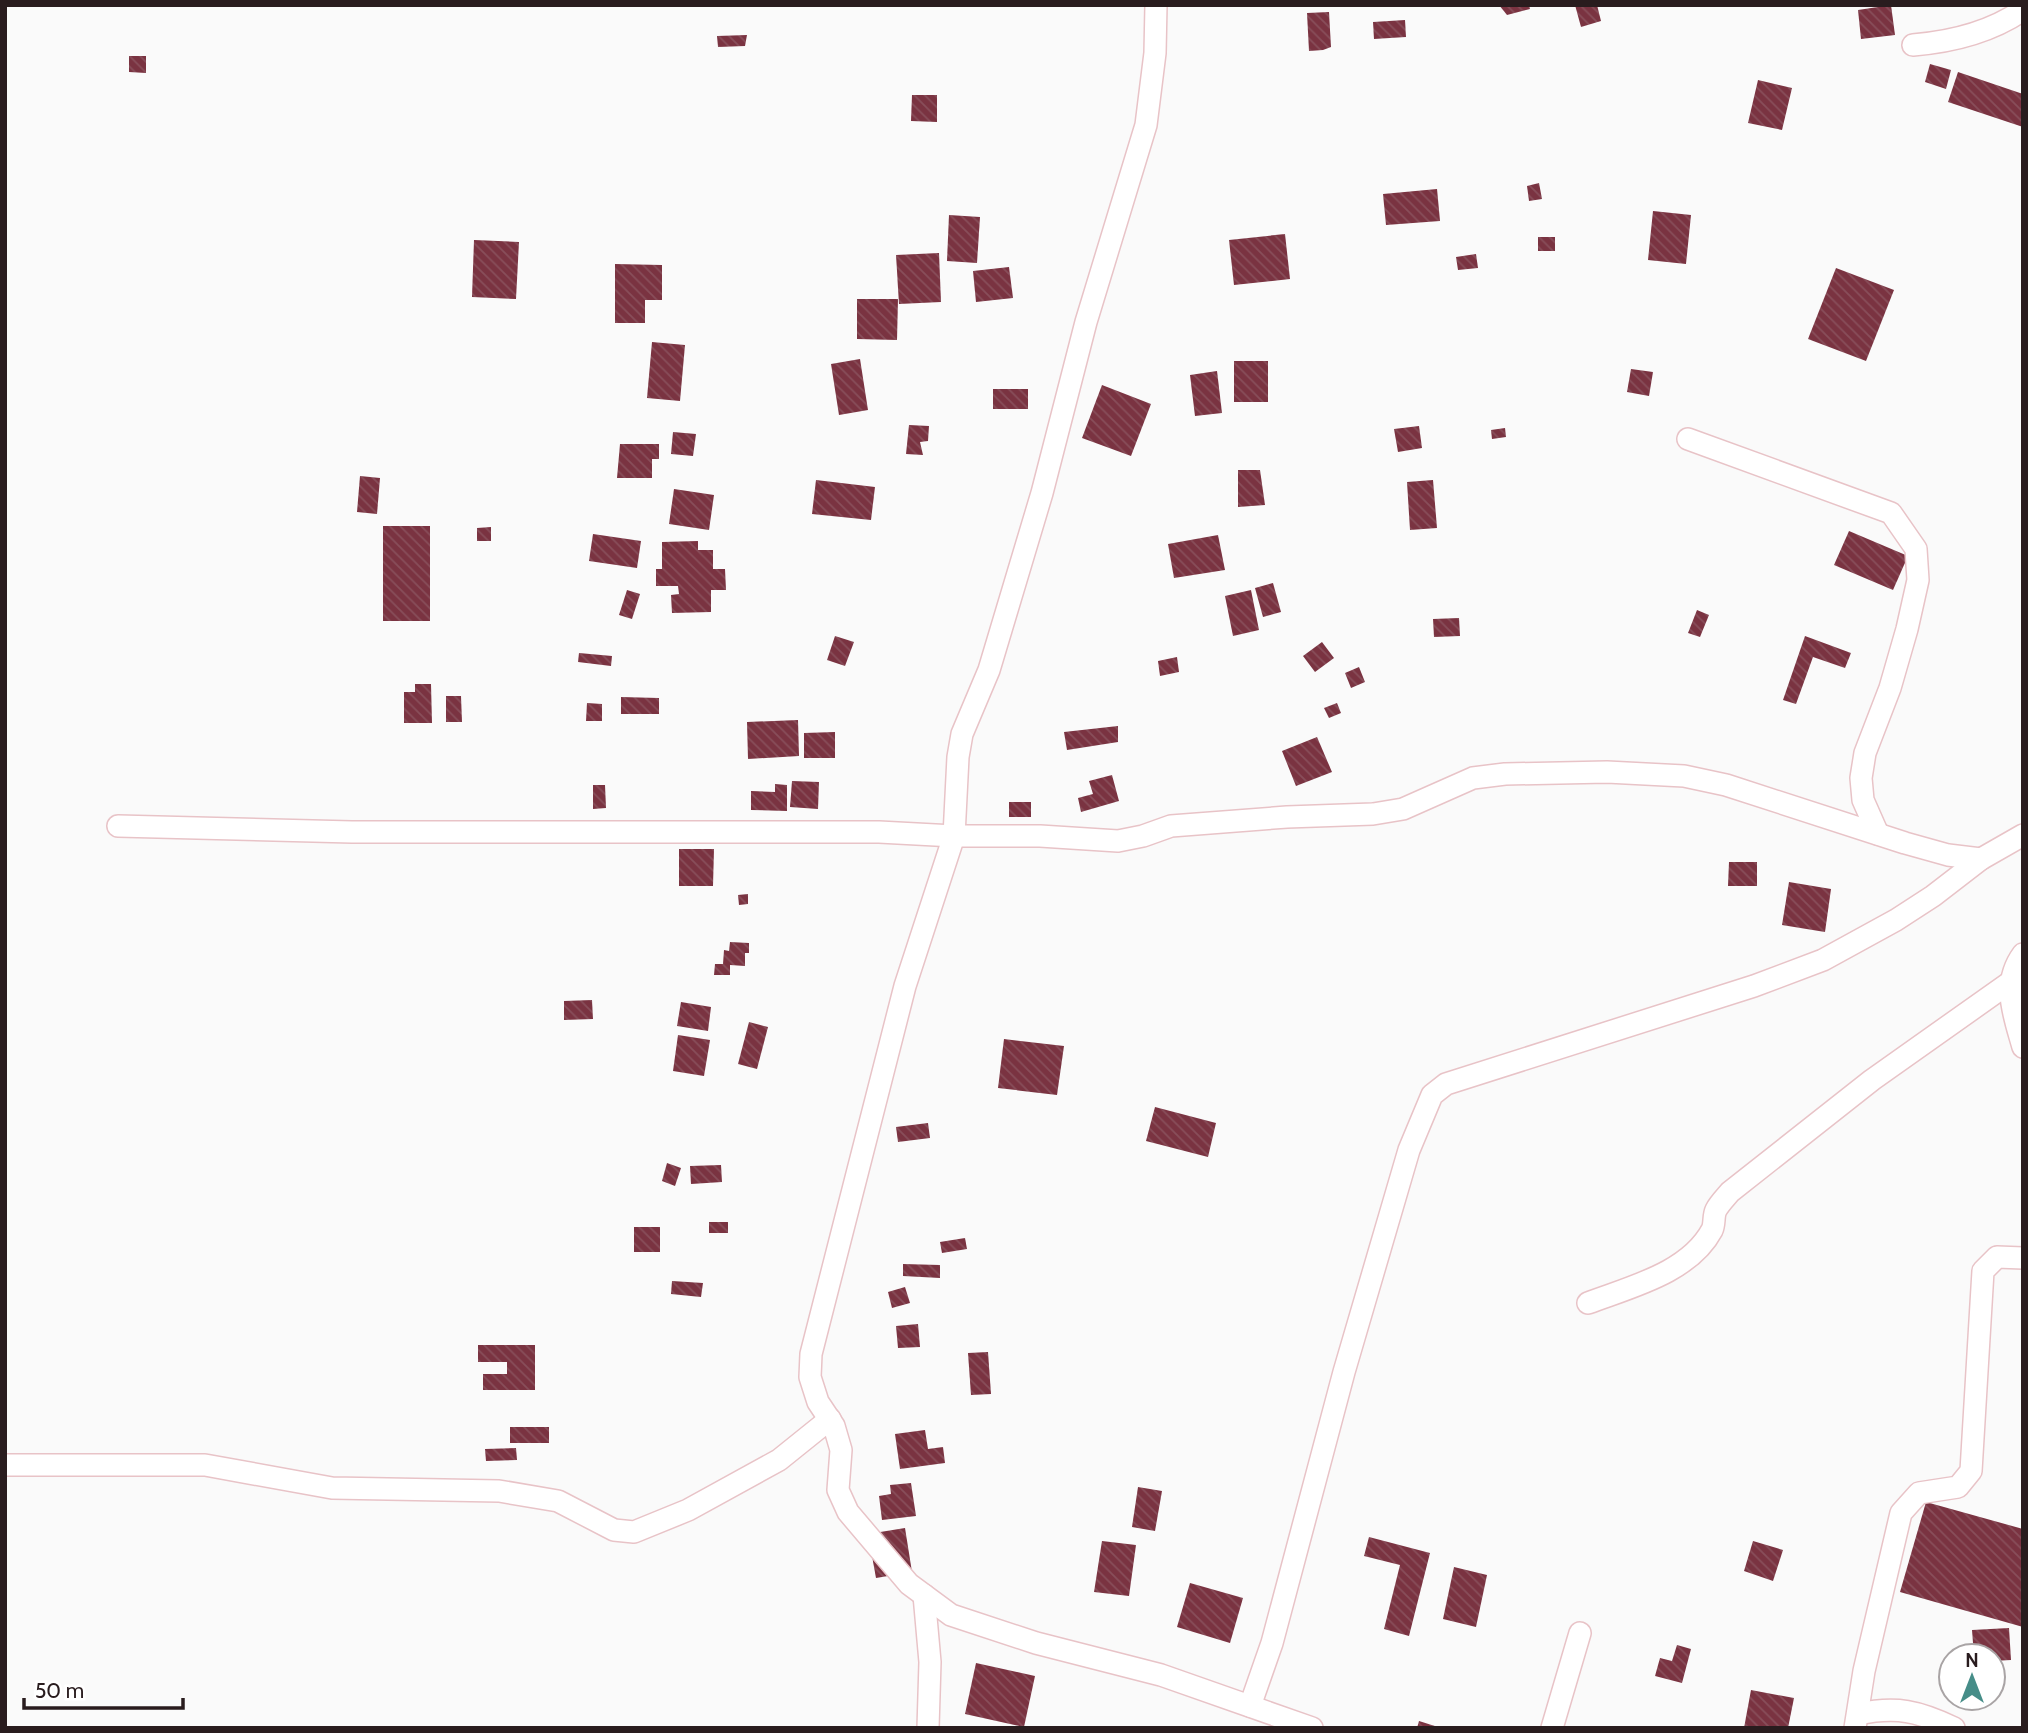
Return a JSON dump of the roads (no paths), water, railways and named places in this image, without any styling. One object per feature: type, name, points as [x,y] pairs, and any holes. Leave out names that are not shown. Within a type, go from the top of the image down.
[{"type":"street","points":[[1156,5],[1146,125],[1086,322],[1042,493],[989,670],[962,734],[958,757],[954,836],[905,986],[810,1354],[810,1377],[818,1402],[834,1426],[842,1450],[838,1490],[848,1512],[909,1584],[951,1615],[1036,1643],[1161,1675],[1312,1728]]},
{"type":"street","points":[[1913,45],[1945,42],[2007,20],[2023,10]]},
{"type":"street","points":[[1688,439],[1891,513],[1916,549],[1918,580],[1890,688],[1865,753],[1861,778],[1863,800],[1878,834]]},
{"type":"street","points":[[118,826],[352,832],[878,832],[954,836],[1040,835],[1118,841],[1171,826],[1287,817],[1373,814],[1403,809],[1473,778],[1505,774],[1606,772],[1684,776],[1726,785],[1948,855],[1981,859]]},
{"type":"street","points":[[1250,1706],[1272,1643],[1340,1385],[1386,1227],[1409,1150],[1432,1095],[1446,1084],[1754,986],[1823,960],[1905,914],[1981,859],[2023,835]]},
{"type":"street","points":[[2023,954],[2016,963],[2009,983],[2011,1002],[2023,1047]]},
{"type":"street","points":[[1588,1303],[1648,1281],[1675,1266],[1696,1250],[1713,1229],[1716,1211],[1730,1192],[1872,1080],[2009,983]]},
{"type":"street","points":[[1856,1721],[1864,1671],[1901,1513],[1919,1493],[1958,1487],[1971,1471],[1983,1271],[1997,1257],[2023,1258]]},
{"type":"street","points":[[5,1465],[205,1465],[332,1488],[499,1492],[558,1501],[614,1530],[634,1532],[688,1510],[779,1460],[830,1419]]},
{"type":"street","points":[[924,1595],[930,1662],[928,1728]]},
{"type":"street","points":[[1552,1728],[1580,1633]]},
{"type":"street","points":[[1856,1721],[1880,1709],[1924,1714],[1954,1728]]}]
